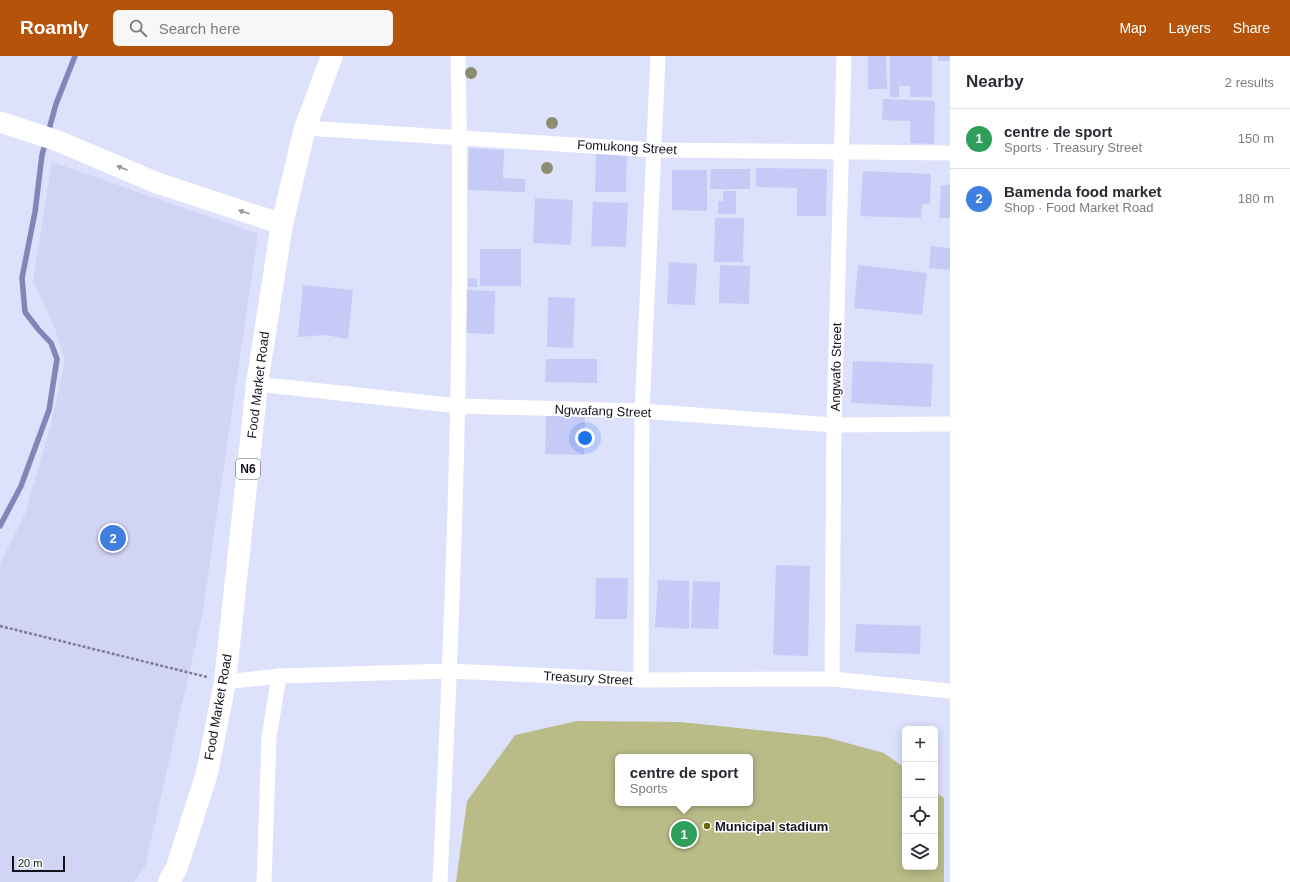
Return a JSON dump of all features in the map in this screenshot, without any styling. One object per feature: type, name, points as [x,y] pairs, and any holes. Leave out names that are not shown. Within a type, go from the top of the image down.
[{"type":"highway","name":"Food Market Road","points":[[169,882],[182,852],[207,773],[225,682],[257,384],[282,224],[305,128],[332,56]]},
{"type":"main road","points":[[0,122],[58,141],[158,183],[282,224]]},
{"type":"street","points":[[440,882],[450,671],[458,406],[460,137],[458,56]]},
{"type":"street","points":[[641,680],[642,411],[658,56]]},
{"type":"street","name":"Angwafo Street","points":[[832,679],[834,425],[844,56]]},
{"type":"street","name":"Fomukong Street","points":[[305,128],[654,150],[950,153]]},
{"type":"street","name":"Ngwafang Street","points":[[257,384],[458,406],[642,411],[834,425],[950,424]]},
{"type":"street","name":"Treasury Street","points":[[225,682],[279,676],[450,671],[641,680],[832,679],[950,691]]},
{"type":"street","points":[[264,882],[269,738],[279,676]]},
{"type":"path","points":[[0,626],[225,682]]},
{"type":"shaded area","points":[[52,162],[258,234],[202,616],[145,867],[134,882],[0,882],[0,564],[26,512],[52,420],[65,360],[54,326],[33,281]]},
{"type":"green space","points":[[577,721],[681,722],[825,737],[884,753],[902,766],[902,870],[938,870],[938,794],[944,798],[944,882],[456,882],[467,801],[515,735]]},
{"type":"building","points":[[868,56],[886,56],[887,89],[868,89]]},
{"type":"building","points":[[890,56],[932,56],[932,97],[910,97],[910,86],[899,86],[899,97],[890,97]]},
{"type":"building","points":[[938,56],[950,56],[950,61],[938,61]]},
{"type":"building","points":[[883,99],[935,101],[934,144],[910,143],[910,121],[882,120]]},
{"type":"building","points":[[469,148],[504,150],[503,178],[525,179],[525,192],[468,190]]},
{"type":"building","points":[[596,152],[627,152],[626,192],[595,192]]},
{"type":"building","points":[[756,168],[827,169],[826,216],[797,216],[797,188],[756,187]]},
{"type":"building","points":[[711,169],[750,169],[750,189],[710,189]]},
{"type":"building","points":[[672,170],[707,170],[707,211],[672,210]]},
{"type":"building","points":[[863,171],[931,174],[930,204],[922,204],[921,218],[860,216]]},
{"type":"building","points":[[941,185],[950,185],[950,218],[939,218]]},
{"type":"building","points":[[723,191],[736,191],[736,214],[718,214],[718,201],[723,201]]},
{"type":"building","points":[[535,198],[573,200],[571,245],[533,243]]},
{"type":"building","points":[[593,202],[628,203],[626,247],[591,246]]},
{"type":"building","points":[[715,218],[744,218],[743,262],[714,262]]},
{"type":"building","points":[[931,246],[950,248],[950,270],[929,268]]},
{"type":"building","points":[[480,249],[521,249],[521,286],[480,286]]},
{"type":"building","points":[[669,262],[697,264],[695,305],[667,304]]},
{"type":"building","points":[[720,265],[750,266],[749,304],[719,303]]},
{"type":"building","points":[[858,265],[927,273],[922,315],[854,308]]},
{"type":"building","points":[[468,278],[477,279],[477,287],[468,287]]},
{"type":"building","points":[[303,285],[353,290],[348,339],[325,335],[298,337]]},
{"type":"building","points":[[465,290],[495,291],[494,334],[463,333]]},
{"type":"building","points":[[548,297],[575,298],[573,348],[547,347]]},
{"type":"building","points":[[546,359],[597,359],[597,383],[545,382]]},
{"type":"building","points":[[853,361],[933,364],[931,407],[851,403]]},
{"type":"building","points":[[546,416],[585,416],[584,455],[545,454]]},
{"type":"building","points":[[776,565],[810,566],[808,656],[773,655]]},
{"type":"building","points":[[596,578],[628,578],[627,619],[595,619]]},
{"type":"building","points":[[658,580],[689,581],[689,629],[655,627]]},
{"type":"building","points":[[693,581],[720,582],[718,629],[691,628]]},
{"type":"building","points":[[856,624],[921,626],[920,654],[855,652]]},
{"type":"waterway","points":[[0,526],[21,486],[49,410],[57,359],[51,343],[25,312],[22,278],[35,212],[42,155],[56,104],[75,56]]},
{"type":"place","name":"Bamenda food market","points":[[113,538]]},
{"type":"place","name":"Municipal stadium","points":[[707,826]]},
{"type":"place","name":"centre de sport","points":[[684,834]]}]
